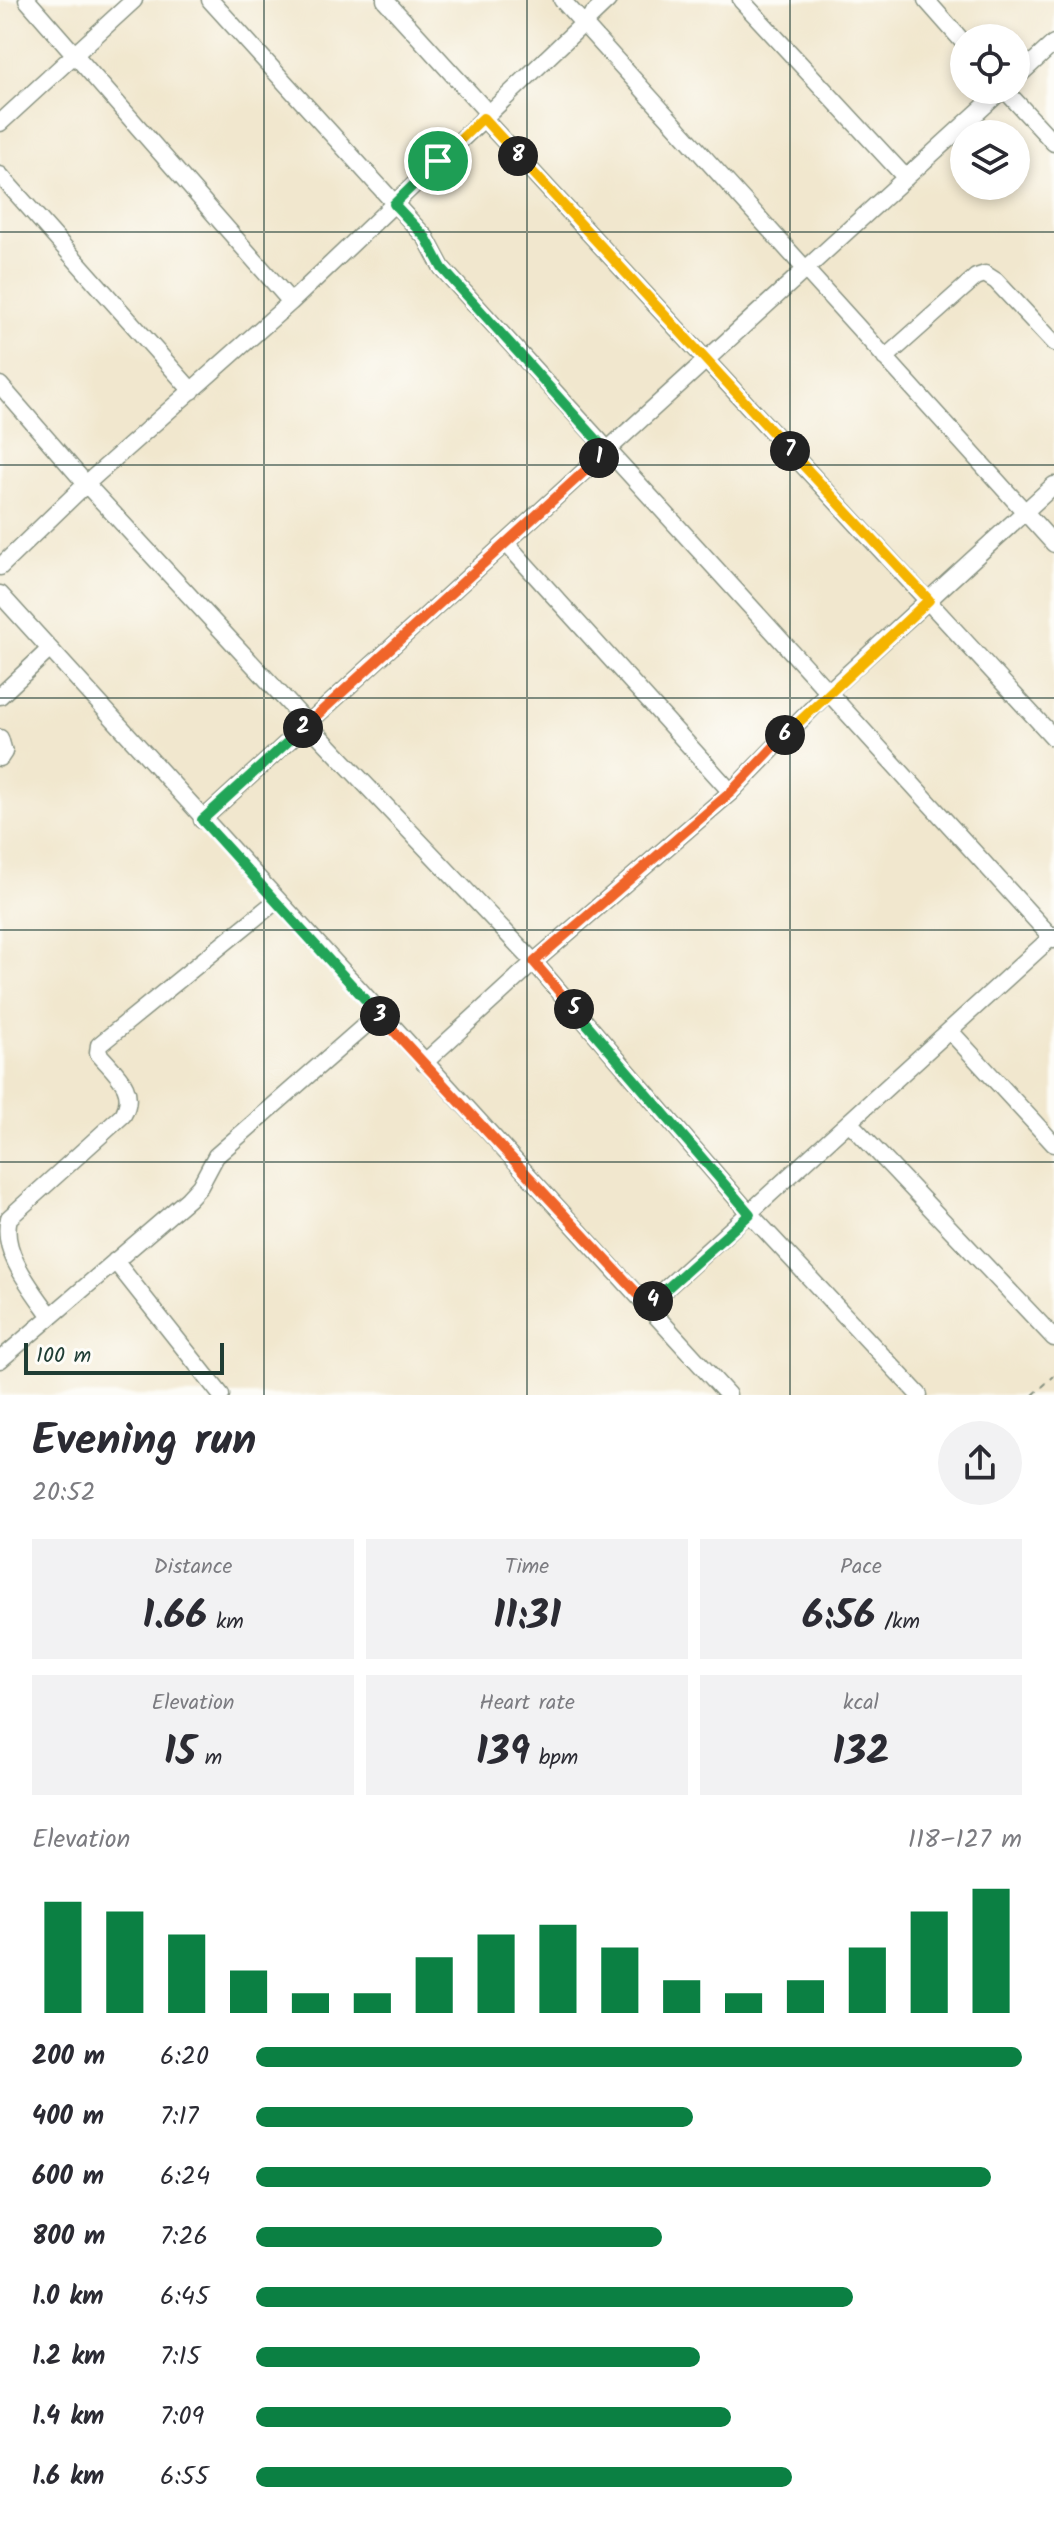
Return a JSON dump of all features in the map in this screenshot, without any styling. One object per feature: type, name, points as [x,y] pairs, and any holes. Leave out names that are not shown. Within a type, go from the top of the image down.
[{"type":"street","points":[[27,0],[291,302]]},
{"type":"street","points":[[0,123],[134,0]]},
{"type":"street","points":[[210,0],[426,238],[442,268],[1053,938],[648,1305]]},
{"type":"street","points":[[385,0],[706,361],[1054,738]]},
{"type":"street","points":[[562,0],[1054,544]]},
{"type":"street","points":[[0,567],[86,484],[291,302],[608,0]]},
{"type":"street","points":[[741,0],[906,178]]},
{"type":"street","points":[[926,0],[950,27]]},
{"type":"street","points":[[1030,65],[1054,43]]},
{"type":"street","points":[[202,820],[988,104]]},
{"type":"street","points":[[1017,104],[1054,143]]},
{"type":"street","points":[[0,175],[192,391]]},
{"type":"street","points":[[885,358],[976,277],[985,274],[996,281],[1054,343]]},
{"type":"street","points":[[0,385],[86,484],[308,724],[534,962],[750,1214],[919,1395]]},
{"type":"street","points":[[424,1063],[534,962],[731,792],[827,693],[1054,485]]},
{"type":"street","points":[[506,543],[731,792]]},
{"type":"street","points":[[0,594],[378,1014],[728,1395]]},
{"type":"street","points":[[0,696],[50,649]]},
{"type":"street","points":[[0,738],[4,752],[0,758]]},
{"type":"street","points":[[50,1315],[2,1246],[2,1231],[9,1218],[123,1115],[131,1102],[129,1090],[98,1053],[99,1045],[276,901]]},
{"type":"street","points":[[0,1360],[188,1199],[200,1186],[216,1156],[378,1014]]},
{"type":"street","points":[[950,1031],[1054,1144]]},
{"type":"street","points":[[849,1122],[1054,1338]]},
{"type":"street","points":[[115,1261],[221,1395]]},
{"type":"path","points":[[1033,1395],[1054,1376]]},
{"type":"route","points":[[483,118],[929,600],[827,693],[731,792],[534,962],[750,1214],[648,1305],[202,820],[607,451],[442,268],[426,238],[394,204],[438,161],[483,118]]}]
